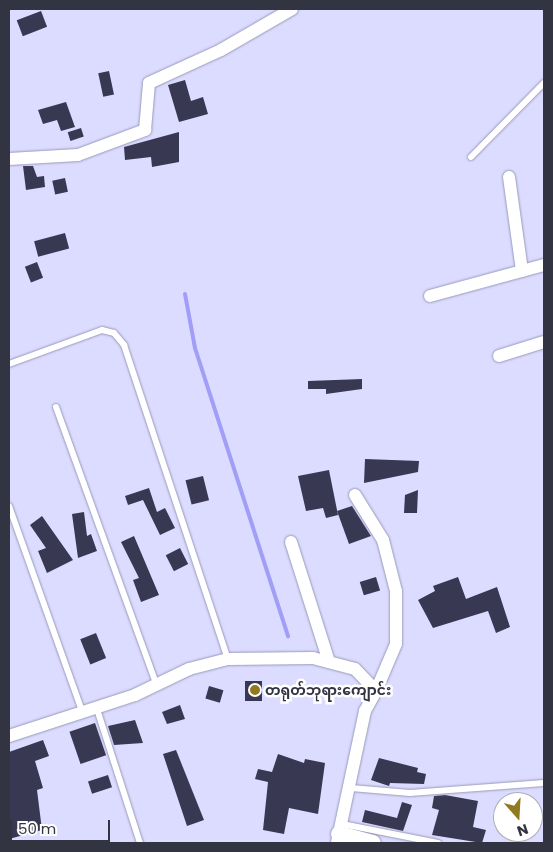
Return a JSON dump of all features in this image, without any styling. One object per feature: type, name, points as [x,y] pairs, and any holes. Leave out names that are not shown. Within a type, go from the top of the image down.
[{"type":"street","points":[[9,159],[78,155],[145,130],[149,83],[221,50],[292,9]]},
{"type":"street","points":[[510,177],[522,271]]},
{"type":"street","points":[[430,296],[544,265]]},
{"type":"street","points":[[499,356],[544,342]]},
{"type":"street","points":[[355,496],[383,540],[396,591],[396,644],[376,691],[365,711],[351,788],[339,834],[373,843]]},
{"type":"street","points":[[291,542],[329,662]]},
{"type":"street","points":[[9,736],[157,686],[188,669],[228,659],[272,655],[329,662],[355,669],[376,691]]},
{"type":"lane","points":[[471,157],[544,83]]},
{"type":"lane","points":[[9,364],[102,330],[114,333],[124,345],[228,659]]},
{"type":"lane","points":[[56,407],[157,686]]},
{"type":"lane","points":[[9,506],[82,711]]},
{"type":"lane","points":[[96,706],[140,843]]},
{"type":"lane","points":[[351,788],[410,793],[544,782]]},
{"type":"lane","points":[[339,834],[438,843]]},
{"type":"building","points":[[41,11],[47,27],[23,36],[17,20]]},
{"type":"building","points":[[109,71],[114,94],[103,97],[98,73]]},
{"type":"building","points":[[185,80],[191,101],[203,97],[208,114],[179,122],[168,85]]},
{"type":"building","points":[[66,102],[75,127],[61,131],[57,120],[43,124],[38,110]]},
{"type":"building","points":[[81,128],[84,137],[70,141],[68,132]]},
{"type":"building","points":[[179,132],[179,162],[152,167],[151,157],[125,160],[124,147]]},
{"type":"building","points":[[23,166],[33,166],[37,177],[44,176],[45,187],[26,190]]},
{"type":"building","points":[[65,178],[68,192],[55,194],[52,181]]},
{"type":"building","points":[[65,233],[69,248],[38,257],[34,241]]},
{"type":"building","points":[[37,262],[43,278],[31,283],[25,267]]},
{"type":"building","points":[[362,379],[362,389],[326,394],[326,389],[308,389],[308,381]]},
{"type":"building","points":[[365,459],[419,461],[418,472],[364,483]]},
{"type":"building","points":[[329,470],[338,515],[326,518],[323,508],[306,511],[298,476]]},
{"type":"building","points":[[203,476],[209,500],[192,505],[186,480]]},
{"type":"building","points":[[149,488],[157,512],[165,508],[175,528],[160,535],[143,500],[128,505],[125,496]]},
{"type":"building","points":[[418,490],[417,513],[404,513],[405,495]]},
{"type":"building","points":[[352,506],[371,536],[349,544],[337,511]]},
{"type":"building","points":[[84,512],[87,536],[91,534],[97,551],[78,558],[72,514]]},
{"type":"building","points":[[42,516],[73,560],[47,573],[38,551],[46,548],[30,525]]},
{"type":"building","points":[[134,536],[159,595],[141,602],[133,580],[139,578],[121,542]]},
{"type":"building","points":[[180,548],[188,564],[174,571],[166,555]]},
{"type":"building","points":[[376,577],[380,590],[364,595],[360,582]]},
{"type":"building","points":[[458,577],[466,599],[497,587],[510,627],[496,633],[488,611],[433,628],[418,600],[435,591],[433,586]]},
{"type":"building","points":[[96,633],[106,658],[90,664],[80,639]]},
{"type":"building","points":[[245,681],[262,681],[262,701],[245,701]]},
{"type":"building","points":[[209,686],[223,690],[220,703],[205,698]]},
{"type":"building","points":[[180,705],[185,719],[167,724],[162,712]]},
{"type":"building","points":[[135,720],[143,743],[114,745],[108,726]]},
{"type":"building","points":[[95,723],[106,755],[81,764],[69,732]]},
{"type":"building","points":[[43,740],[49,756],[35,761],[43,788],[37,790],[42,830],[9,839],[9,752]]},
{"type":"building","points":[[176,750],[204,820],[187,826],[163,754]]},
{"type":"building","points":[[278,754],[304,763],[305,759],[325,763],[318,814],[289,808],[284,834],[263,830],[268,782],[255,779],[258,769],[272,772]]},
{"type":"building","points":[[379,758],[418,768],[417,772],[426,774],[424,784],[390,783],[389,786],[371,780]]},
{"type":"building","points":[[108,775],[112,787],[92,794],[88,781]]},
{"type":"building","points":[[445,795],[478,801],[473,827],[486,830],[482,843],[432,835],[439,810],[432,808],[434,796]]},
{"type":"building","points":[[402,802],[412,805],[403,831],[362,822],[365,810],[397,818]]},
{"type":"waterway","points":[[185,294],[195,348],[288,636]]},
{"type":"place","name":"တရုတ်ဘုရားကျောင်း","points":[[255,690]]}]
